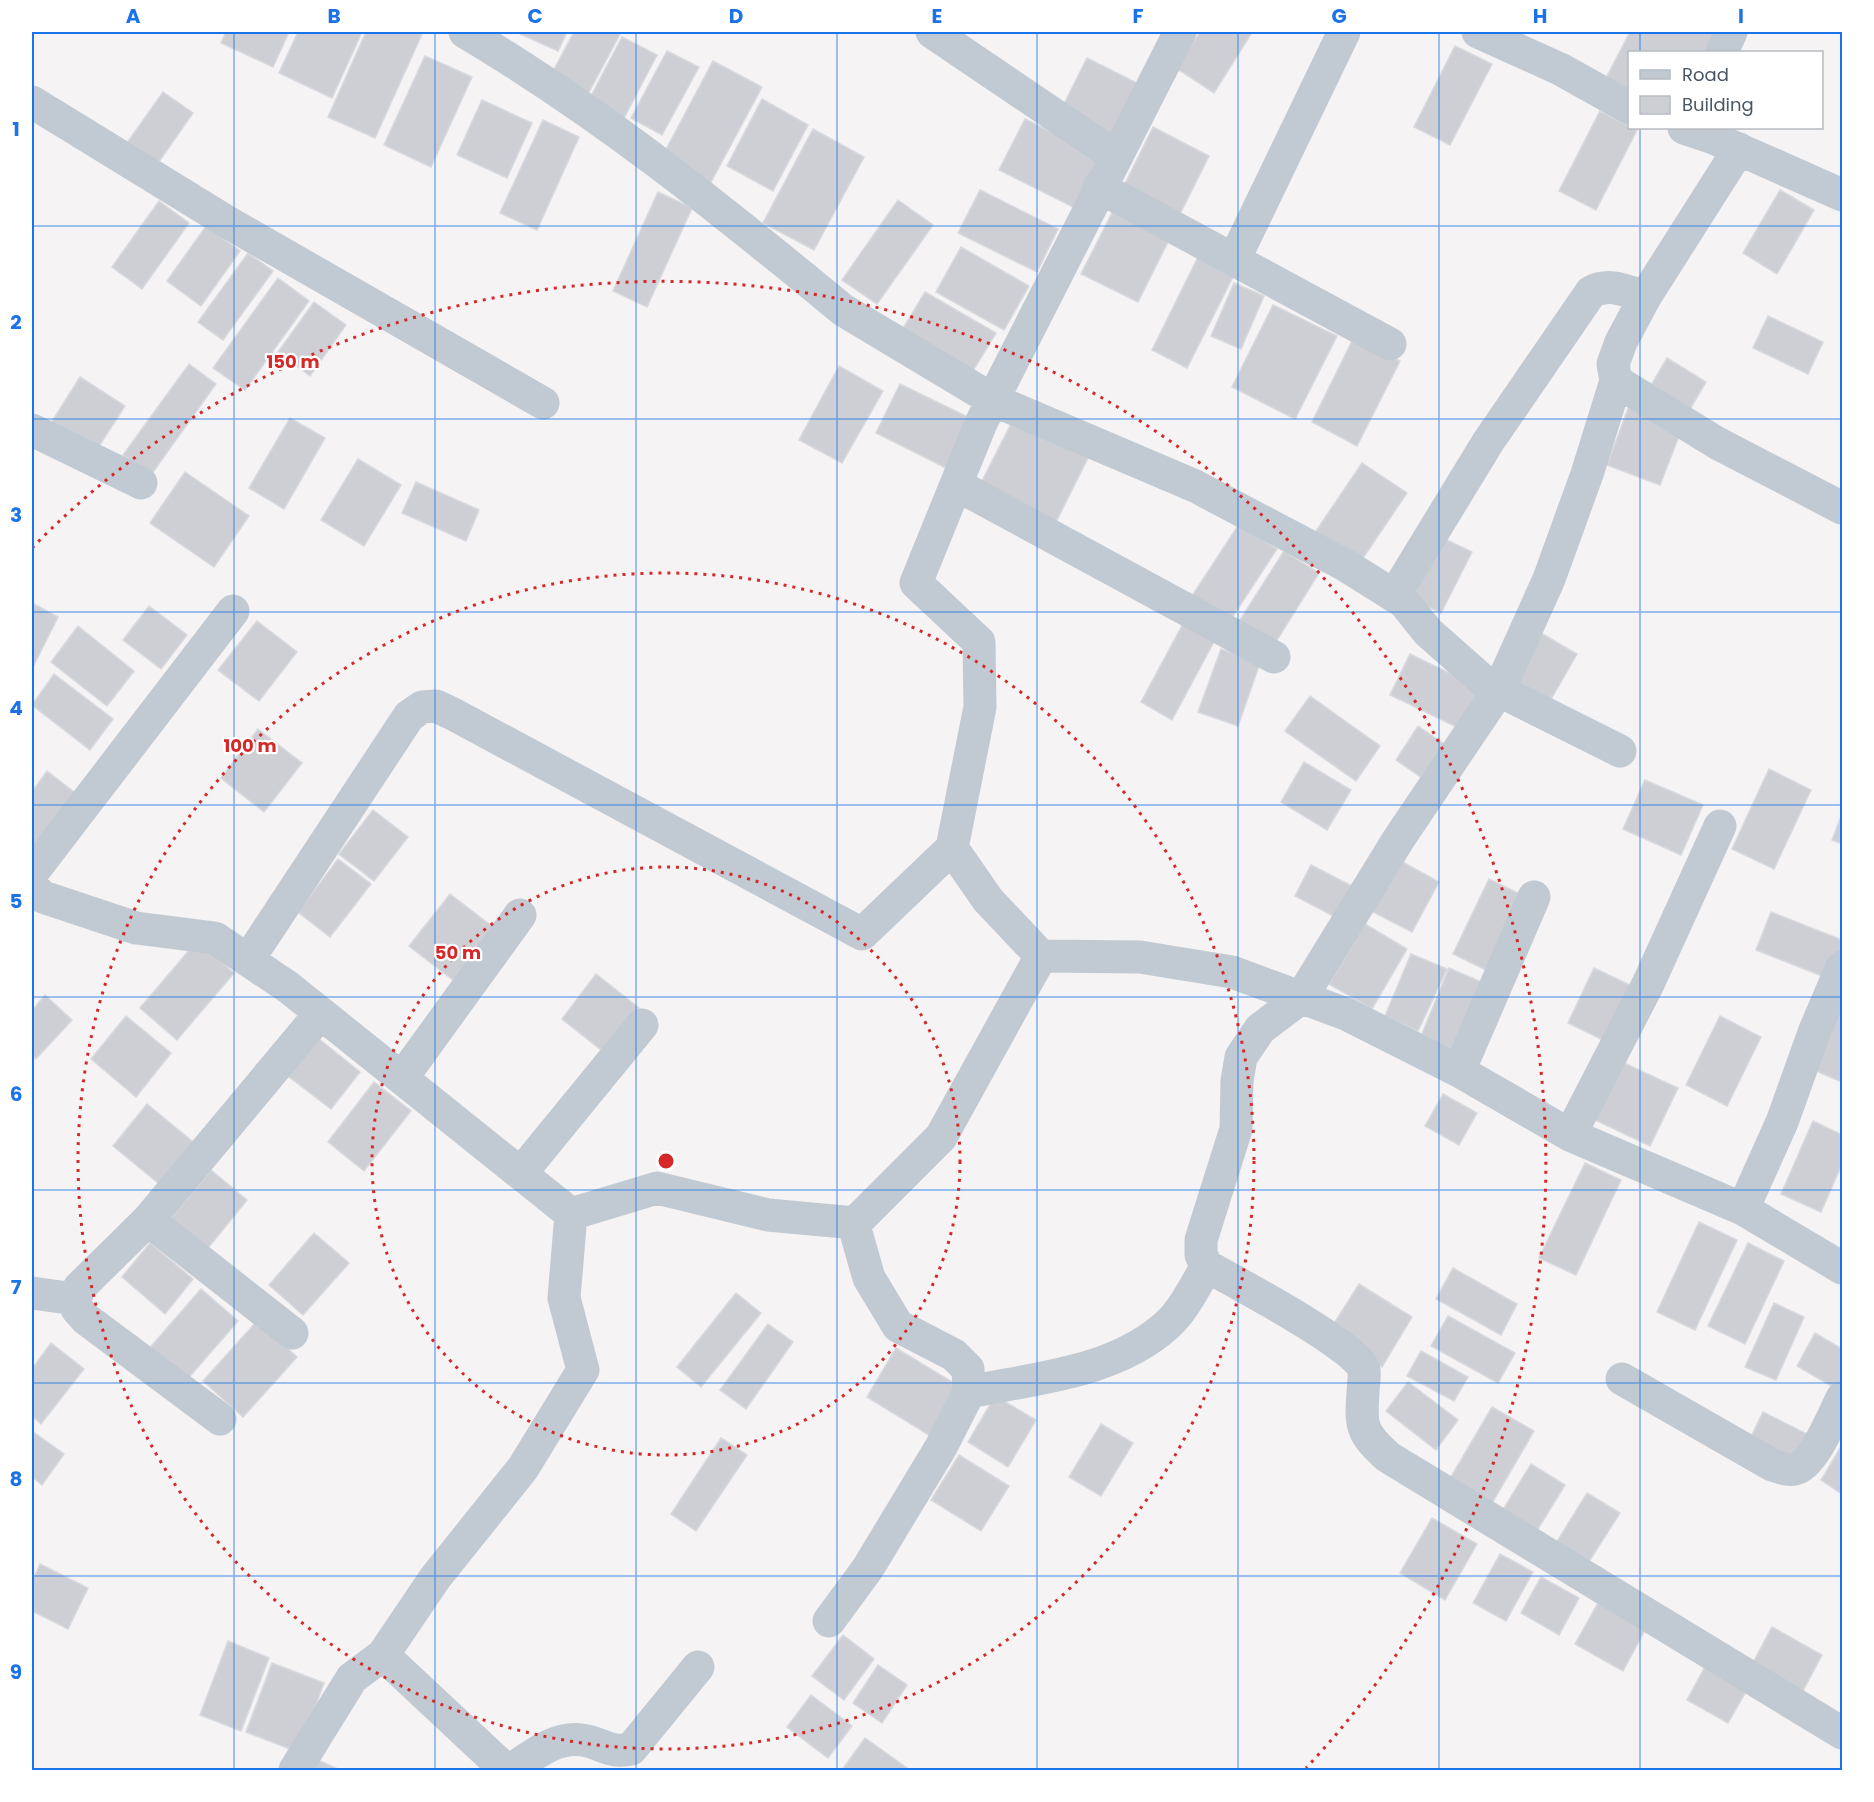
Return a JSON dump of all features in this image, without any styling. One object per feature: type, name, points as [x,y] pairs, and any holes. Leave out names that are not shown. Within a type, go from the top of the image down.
[{"type":"street","points":[[465,32],[512,59],[639,146],[843,310],[993,400],[1195,486],[1345,565],[1404,602],[1428,632],[1488,685],[1620,751]]},
{"type":"street","points":[[932,32],[1115,156]]},
{"type":"street","points":[[248,960],[367,783],[398,729],[409,716],[422,707],[436,706],[453,714],[862,934],[952,848],[980,707],[978,642],[916,583],[993,400],[1099,187],[1180,32]]},
{"type":"street","points":[[1234,260],[1344,32]]},
{"type":"street","points":[[1478,32],[1560,69],[1628,107]]},
{"type":"street","points":[[1722,51],[1731,32]]},
{"type":"street","points":[[32,102],[229,223],[543,403]]},
{"type":"street","points":[[1690,129],[1840,186]]},
{"type":"street","points":[[1738,148],[1645,297],[1622,342],[1613,364],[1616,381],[1587,474],[1549,579],[1499,690],[1398,840],[1301,998],[1260,1029],[1241,1058],[1237,1081],[1236,1129],[1201,1240],[1201,1255],[1208,1266],[1328,1336],[1356,1357],[1364,1369],[1362,1408],[1367,1437],[1388,1457],[1842,1733]]},
{"type":"street","points":[[1099,187],[1390,344]]},
{"type":"street","points":[[1395,596],[1488,442],[1591,292],[1602,286],[1614,287],[1645,297]]},
{"type":"street","points":[[1616,381],[1717,443],[1842,508]]},
{"type":"street","points":[[32,430],[141,483]]},
{"type":"street","points":[[957,485],[1274,657]]},
{"type":"street","points":[[233,611],[34,892],[136,928],[215,938],[288,987],[571,1214]]},
{"type":"street","points":[[1569,1135],[1648,984],[1720,826]]},
{"type":"street","points":[[952,848],[988,900],[1041,956],[1140,957],[1232,972],[1346,1014],[1459,1071],[1569,1135],[1743,1209],[1842,1268]]},
{"type":"street","points":[[1459,1071],[1534,897]]},
{"type":"street","points":[[402,1078],[520,915]]},
{"type":"street","points":[[571,1214],[657,1188],[768,1215],[853,1222],[940,1137],[1041,956]]},
{"type":"street","points":[[1743,1209],[1782,1122],[1815,1030],[1842,967]]},
{"type":"street","points":[[220,1419],[86,1319],[77,1309],[75,1299],[79,1288],[91,1274],[148,1220],[320,1014]]},
{"type":"street","points":[[521,1173],[642,1025]]},
{"type":"street","points":[[295,1770],[352,1678],[383,1655],[435,1578],[523,1468],[583,1370],[564,1298],[571,1214]]},
{"type":"street","points":[[148,1220],[292,1333]]},
{"type":"street","points":[[829,1621],[868,1568],[941,1447],[969,1392],[968,1370],[954,1355],[898,1326],[869,1278],[853,1222]]},
{"type":"street","points":[[969,1392],[1089,1367],[1139,1346],[1168,1325],[1184,1306],[1208,1266]]},
{"type":"street","points":[[32,1293],[75,1299]]},
{"type":"street","points":[[1622,1378],[1772,1465],[1788,1469],[1802,1467],[1814,1452],[1842,1398]]},
{"type":"street","points":[[383,1655],[508,1770],[545,1748],[564,1740],[582,1740],[617,1753],[631,1749],[698,1667]]},
{"type":"building","points":[[226,32],[289,32],[273,67],[221,43]]},
{"type":"building","points":[[298,32],[362,32],[332,98],[279,73]]},
{"type":"building","points":[[366,32],[423,32],[375,138],[328,117]]},
{"type":"building","points":[[516,32],[567,32],[558,51]]},
{"type":"building","points":[[574,32],[621,32],[587,96],[550,77]]},
{"type":"building","points":[[1200,32],[1247,32],[1251,34],[1214,93],[1176,68]]},
{"type":"building","points":[[1630,32],[1719,32],[1712,51],[1628,51],[1628,89],[1606,78]]},
{"type":"building","points":[[622,37],[657,55],[624,118],[589,100]]},
{"type":"building","points":[[1455,46],[1492,64],[1450,145],[1414,127]]},
{"type":"building","points":[[667,51],[699,67],[662,135],[631,118]]},
{"type":"building","points":[[425,56],[472,77],[431,167],[384,145]]},
{"type":"building","points":[[1087,58],[1137,83],[1109,139],[1059,114]]},
{"type":"building","points":[[713,61],[762,87],[710,184],[662,157]]},
{"type":"building","points":[[163,92],[193,113],[154,169],[124,147]]},
{"type":"building","points":[[762,99],[808,125],[773,191],[727,166]]},
{"type":"building","points":[[482,100],[532,123],[507,178],[457,155]]},
{"type":"building","points":[[1600,111],[1628,125],[1628,129],[1637,130],[1596,210],[1559,191]]},
{"type":"building","points":[[1025,119],[1102,157],[1077,209],[999,170]]},
{"type":"building","points":[[543,120],[579,137],[537,230],[500,213]]},
{"type":"building","points":[[1153,127],[1209,156],[1177,220],[1121,192]]},
{"type":"building","points":[[813,129],[864,157],[814,250],[763,223]]},
{"type":"building","points":[[980,190],[1058,229],[1037,272],[958,233]]},
{"type":"building","points":[[1780,190],[1814,210],[1777,274],[1743,253]]},
{"type":"building","points":[[658,192],[692,208],[647,307],[613,291]]},
{"type":"building","points":[[898,200],[933,225],[877,304],[842,280]]},
{"type":"building","points":[[159,201],[189,223],[142,289],[112,267]]},
{"type":"building","points":[[1113,211],[1169,240],[1138,302],[1081,274]]},
{"type":"building","points":[[206,226],[240,251],[201,306],[167,281]]},
{"type":"building","points":[[961,247],[1029,286],[1004,330],[936,292]]},
{"type":"building","points":[[248,253],[273,271],[223,340],[198,322]]},
{"type":"building","points":[[1198,257],[1234,275],[1187,368],[1152,350]]},
{"type":"building","points":[[278,278],[309,301],[245,390],[213,368]]},
{"type":"building","points":[[1234,283],[1264,296],[1241,349],[1211,336]]},
{"type":"building","points":[[925,292],[996,333],[973,371],[902,330]]},
{"type":"building","points":[[314,302],[346,325],[310,376],[278,352]]},
{"type":"building","points":[[1273,305],[1337,336],[1295,419],[1232,387]]},
{"type":"building","points":[[1768,316],[1823,342],[1808,374],[1753,348]]},
{"type":"building","points":[[1354,337],[1400,361],[1357,446],[1312,422]]},
{"type":"building","points":[[1667,358],[1706,382],[1686,416],[1647,392]]},
{"type":"building","points":[[189,364],[216,384],[151,475],[123,455]]},
{"type":"building","points":[[839,366],[883,391],[842,463],[799,440]]},
{"type":"building","points":[[80,377],[125,406],[96,451],[51,423]]},
{"type":"building","points":[[900,384],[970,418],[946,468],[876,433]]},
{"type":"building","points":[[1629,406],[1683,426],[1660,485],[1607,465]]},
{"type":"building","points":[[1016,414],[1091,452],[1055,524],[980,485]]},
{"type":"building","points":[[290,418],[325,438],[284,509],[249,488]]},
{"type":"building","points":[[358,459],[401,485],[364,546],[321,520]]},
{"type":"building","points":[[1362,463],[1407,493],[1359,564],[1314,534]]},
{"type":"building","points":[[185,472],[249,516],[214,567],[150,523]]},
{"type":"building","points":[[416,482],[479,510],[466,541],[402,513]]},
{"type":"building","points":[[1239,524],[1277,549],[1226,627],[1188,602]]},
{"type":"building","points":[[1443,538],[1472,552],[1441,613],[1412,599]]},
{"type":"building","points":[[1284,551],[1319,573],[1274,645],[1238,623]]},
{"type":"building","points":[[32,603],[58,617],[32,669]]},
{"type":"building","points":[[149,606],[187,635],[161,669],[123,640]]},
{"type":"building","points":[[1185,620],[1216,638],[1172,720],[1141,702]]},
{"type":"building","points":[[257,621],[297,652],[259,701],[218,670]]},
{"type":"building","points":[[78,626],[134,671],[107,706],[51,662]]},
{"type":"building","points":[[1539,632],[1577,654],[1546,708],[1508,686]]},
{"type":"building","points":[[1221,649],[1260,663],[1238,726],[1198,712]]},
{"type":"building","points":[[1410,654],[1482,689],[1463,730],[1390,695]]},
{"type":"building","points":[[54,674],[113,719],[90,750],[32,705]]},
{"type":"building","points":[[1310,696],[1380,746],[1356,781],[1285,731]]},
{"type":"building","points":[[1418,726],[1454,751],[1432,785],[1396,760]]},
{"type":"building","points":[[258,729],[302,763],[264,812],[221,778]]},
{"type":"building","points":[[1304,762],[1351,790],[1327,830],[1281,802]]},
{"type":"building","points":[[1769,769],[1811,790],[1774,869],[1732,849]]},
{"type":"building","points":[[47,771],[78,795],[32,853],[32,792]]},
{"type":"building","points":[[1645,780],[1703,805],[1681,855],[1623,829]]},
{"type":"building","points":[[373,810],[408,837],[374,881],[339,854]]},
{"type":"building","points":[[1842,814],[1842,844],[1832,840]]},
{"type":"building","points":[[338,859],[371,884],[330,937],[298,912]]},
{"type":"building","points":[[1399,860],[1439,882],[1412,932],[1371,911]]},
{"type":"building","points":[[1311,865],[1358,889],[1341,920],[1295,896]]},
{"type":"building","points":[[1489,879],[1526,897],[1490,972],[1453,954]]},
{"type":"building","points":[[450,894],[494,928],[453,980],[409,946]]},
{"type":"building","points":[[1771,912],[1842,940],[1842,962],[1835,981],[1756,950]]},
{"type":"building","points":[[1365,924],[1407,949],[1372,1009],[1329,984]]},
{"type":"building","points":[[197,941],[234,973],[177,1040],[140,1008]]},
{"type":"building","points":[[1411,954],[1447,969],[1418,1031],[1385,1016]]},
{"type":"building","points":[[1449,968],[1488,985],[1459,1052],[1421,1036]]},
{"type":"building","points":[[1594,968],[1632,986],[1605,1041],[1568,1023]]},
{"type":"building","points":[[596,974],[639,1008],[605,1053],[562,1019]]},
{"type":"building","points":[[45,995],[72,1020],[36,1059],[32,1055],[32,1011]]},
{"type":"building","points":[[1838,1013],[1842,1015],[1842,1082],[1814,1070]]},
{"type":"building","points":[[126,1016],[171,1053],[136,1097],[91,1059]]},
{"type":"building","points":[[1720,1016],[1761,1037],[1727,1106],[1686,1085]]},
{"type":"building","points":[[318,1038],[360,1072],[331,1109],[288,1076]]},
{"type":"building","points":[[1622,1062],[1678,1088],[1650,1146],[1595,1120]]},
{"type":"building","points":[[374,1082],[411,1111],[364,1171],[328,1142]]},
{"type":"building","points":[[1443,1094],[1477,1113],[1459,1145],[1425,1126]]},
{"type":"building","points":[[147,1104],[198,1146],[164,1188],[113,1146]]},
{"type":"building","points":[[1813,1121],[1842,1135],[1842,1164],[1821,1212],[1781,1194]]},
{"type":"building","points":[[1585,1163],[1621,1180],[1576,1275],[1539,1258]]},
{"type":"building","points":[[211,1170],[247,1200],[204,1253],[167,1223]]},
{"type":"building","points":[[1699,1222],[1737,1240],[1695,1330],[1657,1312]]},
{"type":"building","points":[[314,1233],[349,1263],[303,1315],[269,1285]]},
{"type":"building","points":[[150,1243],[193,1279],[165,1314],[122,1277]]},
{"type":"building","points":[[1748,1243],[1784,1261],[1745,1344],[1708,1326]]},
{"type":"building","points":[[1453,1268],[1517,1304],[1501,1335],[1436,1299]]},
{"type":"building","points":[[1359,1284],[1412,1317],[1382,1367],[1328,1333]]},
{"type":"building","points":[[201,1289],[238,1321],[184,1383],[147,1351]]},
{"type":"building","points":[[736,1293],[761,1313],[701,1387],[677,1367]]},
{"type":"building","points":[[1774,1303],[1804,1317],[1776,1380],[1745,1367]]},
{"type":"building","points":[[1448,1316],[1515,1353],[1498,1383],[1431,1346]]},
{"type":"building","points":[[257,1321],[297,1357],[243,1417],[203,1381]]},
{"type":"building","points":[[768,1324],[793,1342],[746,1409],[720,1390]]},
{"type":"building","points":[[1815,1333],[1842,1349],[1842,1382],[1838,1390],[1797,1366]]},
{"type":"building","points":[[51,1343],[84,1369],[41,1424],[32,1416],[32,1369]]},
{"type":"building","points":[[896,1348],[962,1388],[932,1437],[867,1397]]},
{"type":"building","points":[[1421,1351],[1468,1377],[1454,1401],[1407,1376]]},
{"type":"building","points":[[1408,1382],[1458,1420],[1436,1450],[1386,1411]]},
{"type":"building","points":[[995,1396],[1036,1420],[1008,1467],[968,1442]]},
{"type":"building","points":[[1492,1407],[1534,1431],[1487,1512],[1445,1487]]},
{"type":"building","points":[[1763,1412],[1809,1435],[1794,1466],[1748,1443]]},
{"type":"building","points":[[1101,1424],[1133,1443],[1101,1496],[1069,1477]]},
{"type":"building","points":[[32,1431],[64,1454],[42,1485],[32,1477]]},
{"type":"building","points":[[721,1438],[747,1455],[696,1531],[671,1514]]},
{"type":"building","points":[[1842,1445],[1842,1494],[1821,1480]]},
{"type":"building","points":[[959,1455],[1009,1486],[981,1531],[931,1500]]},
{"type":"building","points":[[1531,1464],[1565,1485],[1530,1542],[1496,1521]]},
{"type":"building","points":[[1587,1493],[1620,1513],[1585,1568],[1553,1548]]},
{"type":"building","points":[[1432,1518],[1477,1544],[1445,1600],[1400,1573]]},
{"type":"building","points":[[1500,1554],[1533,1572],[1506,1621],[1473,1603]]},
{"type":"building","points":[[40,1564],[88,1588],[68,1629],[32,1611],[32,1582]]},
{"type":"building","points":[[1541,1577],[1579,1598],[1559,1635],[1521,1613]]},
{"type":"building","points":[[1598,1603],[1645,1630],[1623,1671],[1575,1644]]},
{"type":"building","points":[[1772,1627],[1822,1655],[1798,1700],[1748,1672]]},
{"type":"building","points":[[843,1635],[874,1659],[844,1700],[812,1676]]},
{"type":"building","points":[[228,1641],[269,1658],[241,1731],[200,1715]]},
{"type":"building","points":[[272,1663],[324,1683],[298,1752],[246,1732]]},
{"type":"building","points":[[878,1665],[907,1685],[882,1723],[853,1703]]},
{"type":"building","points":[[1706,1665],[1748,1688],[1728,1723],[1687,1700]]},
{"type":"building","points":[[811,1695],[852,1726],[828,1758],[787,1727]]},
{"type":"building","points":[[865,1738],[910,1770],[842,1770]]},
{"type":"building","points":[[311,1757],[340,1770],[305,1770]]}]
